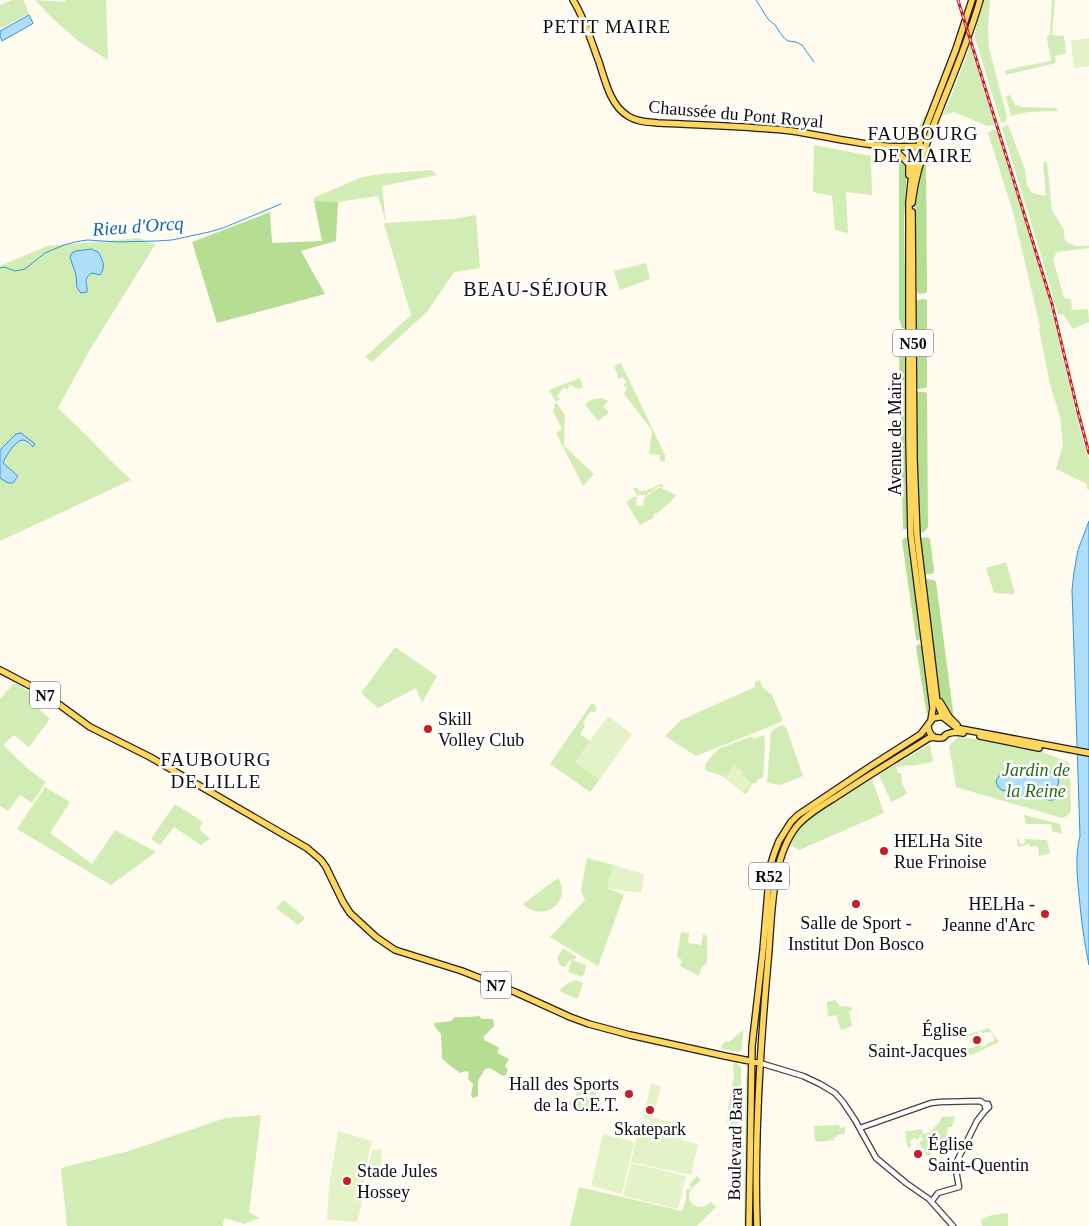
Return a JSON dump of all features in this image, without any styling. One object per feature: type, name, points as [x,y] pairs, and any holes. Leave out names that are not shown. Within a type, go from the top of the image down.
[{"type":"main road","name":"Chaussée du Pont Royal","points":[[573,0],[583,19],[610,93],[617,105],[628,116],[643,122],[779,130],[895,147],[922,146]]},
{"type":"main road","name":"N50","points":[[922,146],[972,0]]},
{"type":"main road","name":"N50","points":[[922,146],[966,45],[980,0]]},
{"type":"main road","name":"Avenue de Maire","points":[[922,146],[911,182],[908,222],[910,528],[933,710],[929,723]]},
{"type":"main road","name":"Avenue de Maire","points":[[922,146],[914,188],[912,211],[916,536],[937,702],[945,720]]},
{"type":"main road","points":[[895,147],[896,151],[909,164],[911,182]]},
{"type":"main road","name":"N7","points":[[0,670],[42,692],[90,727],[150,757],[307,848],[326,867],[350,913],[371,934],[388,946],[470,974],[570,1017],[606,1029],[755,1062]]},
{"type":"main road","points":[[937,696],[949,716],[961,729]]},
{"type":"main road","points":[[914,738],[924,725],[932,704]]},
{"type":"main road","points":[[934,737],[929,732],[929,723],[936,717],[945,720],[950,728],[947,734]]},
{"type":"main road","name":"R52","points":[[945,720],[961,729],[1089,754]]},
{"type":"main road","name":"R52","points":[[755,1062],[754,1033],[764,950],[770,867],[784,831],[791,822],[810,806],[921,734],[929,723]]},
{"type":"main road","name":"R52","points":[[755,1062],[774,890],[785,848],[797,826],[814,812],[929,738],[940,738],[947,734],[961,732],[1008,742],[1063,749]]},
{"type":"main road","name":"Boulevard Bara","points":[[755,1062],[754,1105],[755,1121],[758,1130],[756,1226]]},
{"type":"main road","name":"Boulevard Bara","points":[[749,1226],[755,1062]]},
{"type":"street","points":[[755,1062],[803,1076],[837,1095],[860,1128],[876,1158],[932,1202],[953,1226]]},
{"type":"street","points":[[860,1128],[940,1102],[980,1101],[986,1106],[955,1165],[959,1187],[938,1193],[932,1202]]},
{"type":"green space","points":[[12,0],[23,0],[29,14],[0,28],[0,5]]},
{"type":"green space","points":[[35,0],[65,2],[66,0],[106,0],[108,60],[78,41]]},
{"type":"green space","points":[[984,0],[990,0],[989,48],[1007,117],[1006,121],[1001,123],[974,35]]},
{"type":"green space","points":[[1052,0],[1055,0],[1052,35],[1064,36],[1066,53],[1055,56],[1056,63],[1005,75],[1005,71],[1051,61],[1047,36],[1050,35]]},
{"type":"green space","points":[[1089,38],[1089,66],[1074,68],[1071,41]]},
{"type":"green space","points":[[970,45],[995,125],[987,126],[954,112],[941,116],[948,104]]},
{"type":"green space","points":[[1010,95],[1015,105],[1055,108],[1058,111],[1028,112],[1011,116],[1006,96]]},
{"type":"green space","points":[[926,115],[919,136],[910,139],[919,137],[913,142],[900,142],[899,140],[906,128],[912,131],[918,129]]},
{"type":"green space","points":[[1007,125],[1025,170],[1027,185],[1032,193],[1046,196],[1043,163],[1047,161],[1052,210],[1064,230],[1066,242],[1076,246],[1089,246],[1089,248],[1057,252],[1053,259],[1064,298],[1071,299],[1072,310],[1088,309],[1089,322],[1073,329],[1063,314],[1058,315],[1002,128]]},
{"type":"green space","points":[[992,130],[998,132],[1041,272],[1081,434],[1089,459],[1089,490],[1087,489],[1087,484],[1056,469],[1063,445],[1060,417],[1050,384],[1039,330],[1040,326],[1013,212],[988,133]]},
{"type":"green space","points":[[814,145],[871,156],[872,195],[846,192],[848,233],[835,230],[832,196],[813,192]]},
{"type":"green space","points":[[925,157],[927,292],[919,294],[917,292],[915,224],[917,189]]},
{"type":"green space","points":[[899,158],[907,166],[904,222],[905,329],[902,328],[899,318]]},
{"type":"green space","points":[[432,170],[437,175],[382,186],[386,223],[378,196],[338,202],[314,201],[313,198],[362,177]]},
{"type":"green space","points":[[314,201],[338,202],[336,241],[301,251],[325,294],[217,323],[192,242],[270,212],[272,243],[322,241]]},
{"type":"green space","points":[[476,215],[480,268],[454,272],[427,312],[372,362],[365,357],[411,315],[384,224],[453,219]]},
{"type":"green space","points":[[139,238],[155,245],[89,351],[58,408],[131,480],[0,541],[0,266],[47,246]]},
{"type":"green space","points":[[646,263],[650,279],[620,290],[614,271]]},
{"type":"green space","points":[[927,300],[927,387],[918,389],[915,301]]},
{"type":"green space","points":[[900,352],[906,352],[908,529],[903,529]]},
{"type":"green space","points":[[621,363],[665,455],[665,462],[660,461],[660,455],[649,454],[652,430],[624,394],[627,388],[623,385],[627,382],[622,377],[619,379],[614,366]]},
{"type":"green space","points":[[580,378],[583,387],[579,389],[570,385],[567,390],[564,387],[557,396],[560,399],[556,402],[549,390]]},
{"type":"green space","points":[[925,392],[927,394],[928,527],[924,532],[920,533],[917,531],[916,393]]},
{"type":"green space","points":[[601,398],[609,401],[603,406],[609,413],[598,421],[586,406],[586,403]]},
{"type":"green space","points":[[556,402],[565,415],[564,446],[594,474],[583,486],[556,433],[562,429],[553,411]]},
{"type":"green space","points":[[661,484],[663,488],[659,486],[646,496],[640,494],[638,496],[633,489],[636,487],[640,491],[645,491]]},
{"type":"green space","points":[[658,488],[663,488],[676,496],[665,507],[655,513],[653,518],[640,525],[626,502],[637,497],[636,505],[643,506],[644,498]]},
{"type":"green space","points":[[905,537],[909,539],[922,635],[917,641],[902,541]]},
{"type":"green space","points":[[928,537],[930,539],[933,574],[924,574],[919,540],[920,538]]},
{"type":"green space","points":[[1006,562],[1015,594],[994,593],[986,568]]},
{"type":"green space","points":[[926,579],[936,582],[954,719],[939,697],[924,582]]},
{"type":"green space","points":[[918,644],[923,646],[929,681],[930,699],[927,716],[916,647]]},
{"type":"green space","points":[[395,647],[437,676],[422,703],[416,688],[378,708],[361,693]]},
{"type":"green space","points":[[760,680],[762,687],[772,695],[783,721],[696,756],[665,736],[681,720],[755,687],[755,682]]},
{"type":"green space","points":[[14,683],[41,698],[34,705],[50,719],[29,747],[14,735],[3,745],[28,769],[46,782],[32,803],[20,795],[8,811],[0,806],[0,699]]},
{"type":"green space","points":[[592,703],[596,706],[595,713],[591,711],[583,723],[585,726],[580,734],[590,741],[575,762],[600,779],[590,792],[550,764]]},
{"type":"green space","points":[[608,716],[632,734],[600,779],[575,762]]},
{"type":"green space","points":[[782,725],[786,727],[803,776],[780,785],[767,783],[771,732]]},
{"type":"green space","points":[[764,735],[763,778],[758,779],[757,782],[752,784],[746,794],[743,793],[751,782],[741,775],[735,765],[725,778],[705,770],[706,763],[718,749],[750,737],[754,739]]},
{"type":"green space","name":"Jardin de la Reine","points":[[959,736],[1043,752],[1070,763],[1071,811],[1062,818],[956,787],[949,746]]},
{"type":"green space","points":[[930,744],[933,762],[896,767],[898,773],[901,773],[902,783],[907,794],[891,802],[879,775]]},
{"type":"green space","points":[[734,765],[744,772],[741,775],[751,782],[743,793],[725,778]]},
{"type":"green space","points":[[872,779],[884,813],[799,850],[789,844],[797,830],[810,818],[844,794]]},
{"type":"green space","points":[[45,787],[70,802],[50,833],[92,864],[115,830],[156,852],[111,885],[17,829]]},
{"type":"green space","points":[[175,804],[203,822],[199,829],[210,839],[201,845],[174,827],[160,845],[151,839]]},
{"type":"green space","points":[[1024,815],[1060,824],[1062,834],[1052,831],[1051,824],[1026,825]]},
{"type":"green space","points":[[1017,839],[1019,839],[1019,843],[1023,844],[1025,839],[1047,840],[1050,853],[1039,856],[1038,846],[1030,847],[1029,844],[1018,847]]},
{"type":"green space","points":[[587,858],[613,865],[607,888],[624,895],[598,966],[550,937],[585,900],[581,891]]},
{"type":"green space","points":[[613,865],[644,874],[641,893],[607,888]]},
{"type":"green space","points":[[558,878],[562,887],[562,895],[554,907],[547,911],[539,912],[531,910],[523,904]]},
{"type":"green space","points":[[284,900],[305,918],[298,925],[276,908]]},
{"type":"green space","points":[[681,932],[689,933],[688,943],[701,945],[703,934],[707,936],[707,963],[701,968],[699,976],[680,966],[682,960],[677,957]]},
{"type":"green space","points":[[563,948],[577,957],[573,960],[586,965],[582,977],[568,972],[572,959],[565,967],[560,965],[557,958]]},
{"type":"green space","points":[[576,980],[583,983],[578,998],[561,992],[560,990],[565,985]]},
{"type":"green space","points":[[835,1000],[840,1006],[851,1007],[852,1010],[849,1012],[852,1026],[841,1030],[836,1015],[828,1017],[827,1002]]},
{"type":"green space","points":[[479,1016],[482,1019],[493,1019],[494,1026],[484,1036],[484,1040],[498,1047],[497,1053],[509,1059],[505,1066],[508,1070],[504,1076],[490,1068],[485,1069],[478,1081],[478,1096],[473,1098],[471,1095],[473,1084],[468,1079],[469,1073],[466,1071],[460,1073],[442,1058],[441,1034],[434,1023],[451,1021],[455,1017]]},
{"type":"green space","points":[[989,1028],[999,1042],[965,1057],[963,1050],[981,1045],[982,1047],[986,1046],[986,1044],[994,1041],[994,1037],[991,1032],[983,1033],[982,1031],[960,1039],[959,1037]]},
{"type":"green space","points":[[743,1030],[742,1049],[738,1052],[721,1049],[726,1041],[729,1042]]},
{"type":"green space","points":[[735,1062],[741,1067],[741,1121],[735,1125],[726,1122],[734,1075],[733,1064]]},
{"type":"green space","points":[[746,1075],[748,1075],[747,1226],[744,1226]]},
{"type":"green space","name":"Skatepark","points":[[651,1083],[661,1086],[653,1118],[685,1125],[682,1140],[647,1132],[650,1120],[643,1119]]},
{"type":"green space","points":[[583,1087],[596,1090],[593,1114],[569,1105],[570,1102],[575,1104],[576,1100],[574,1099],[579,1089],[582,1090]]},
{"type":"green space","points":[[261,1115],[249,1212],[259,1218],[245,1224],[224,1218],[223,1226],[67,1226],[61,1168],[129,1151],[225,1118]]},
{"type":"green space","points":[[955,1116],[952,1127],[948,1127],[947,1147],[931,1147],[931,1155],[926,1156],[924,1148],[922,1149],[919,1142],[923,1140],[921,1135],[919,1135],[919,1139],[913,1138],[911,1140],[911,1147],[908,1148],[905,1132],[922,1129],[923,1134],[931,1132],[941,1117]]},
{"type":"green space","points":[[839,1125],[840,1128],[845,1127],[845,1134],[837,1135],[837,1137],[834,1137],[834,1140],[817,1142],[815,1140],[814,1126]]},
{"type":"green space","name":"Stade Jules Hossey","points":[[338,1131],[372,1141],[357,1222],[327,1220],[329,1187]]},
{"type":"green space","points":[[638,1131],[698,1144],[691,1175],[631,1162]]},
{"type":"green space","points":[[603,1134],[634,1142],[622,1194],[591,1186]]},
{"type":"green space","points":[[372,1149],[382,1150],[380,1174],[368,1173]]},
{"type":"green space","points":[[631,1163],[686,1176],[678,1209],[623,1196]]},
{"type":"green space","points":[[697,1176],[701,1180],[691,1190],[690,1201],[699,1207],[703,1207],[711,1202],[716,1207],[697,1226],[570,1226],[579,1187],[682,1211],[686,1200],[686,1191],[692,1188],[689,1185]]},
{"type":"green space","points":[[1008,1214],[1008,1226],[982,1226],[981,1219]]},
{"type":"water","points":[[29,15],[32,24],[2,41],[0,31]]},
{"type":"water","points":[[91,249],[100,255],[103,269],[100,275],[92,273],[87,277],[87,292],[81,293],[77,288],[76,275],[70,257],[76,251]]},
{"type":"water","points":[[21,433],[35,444],[33,447],[27,441],[19,441],[8,453],[3,463],[18,476],[13,483],[8,483],[0,478],[0,450],[16,434]]},
{"type":"water","points":[[1089,521],[1089,965],[1077,873],[1077,850],[1080,836],[1072,590],[1078,550]]},
{"type":"water","points":[[1049,771],[1056,772],[1059,782],[1056,789],[1058,798],[1052,800],[1034,793],[1033,795],[1021,796],[1013,791],[1002,790],[996,782],[1001,774],[1009,772],[1041,775]]},
{"type":"waterway","points":[[756,0],[768,19],[775,25],[783,37],[788,41],[802,45],[814,62]]},
{"type":"waterway","name":"Rieu d'Orcq","points":[[0,268],[4,267],[15,271],[25,269],[45,253],[75,242],[87,240],[118,242],[172,240],[209,232],[281,204]]},
{"type":"railway","points":[[958,0],[1052,304],[1089,453]]},
{"type":"place","name":"Skill Volley Club","points":[[428,729]]},
{"type":"place","name":"HELHa Site Rue Frinoise","points":[[884,851]]},
{"type":"place","name":"Salle de Sport - Institut Don Bosco","points":[[856,904]]},
{"type":"place","name":"HELHa - Jeanne d'Arc","points":[[1045,914]]},
{"type":"place","name":"Église Saint-Jacques","points":[[977,1040]]},
{"type":"place","name":"Hall des Sports de la C.E.T.","points":[[629,1094]]},
{"type":"place","name":"Skatepark","points":[[650,1110]]},
{"type":"place","name":"Église Saint-Quentin","points":[[918,1154]]},
{"type":"place","name":"Stade Jules Hossey","points":[[347,1181]]},
{"type":"district","name":"PETIT MAIRE","points":[[607,26]]},
{"type":"district","name":"FAUBOURG DE MAIRE","points":[[923,144]]},
{"type":"district","name":"BEAU-SÉJOUR","points":[[536,289]]},
{"type":"district","name":"FAUBOURG DE LILLE","points":[[216,770]]}]
